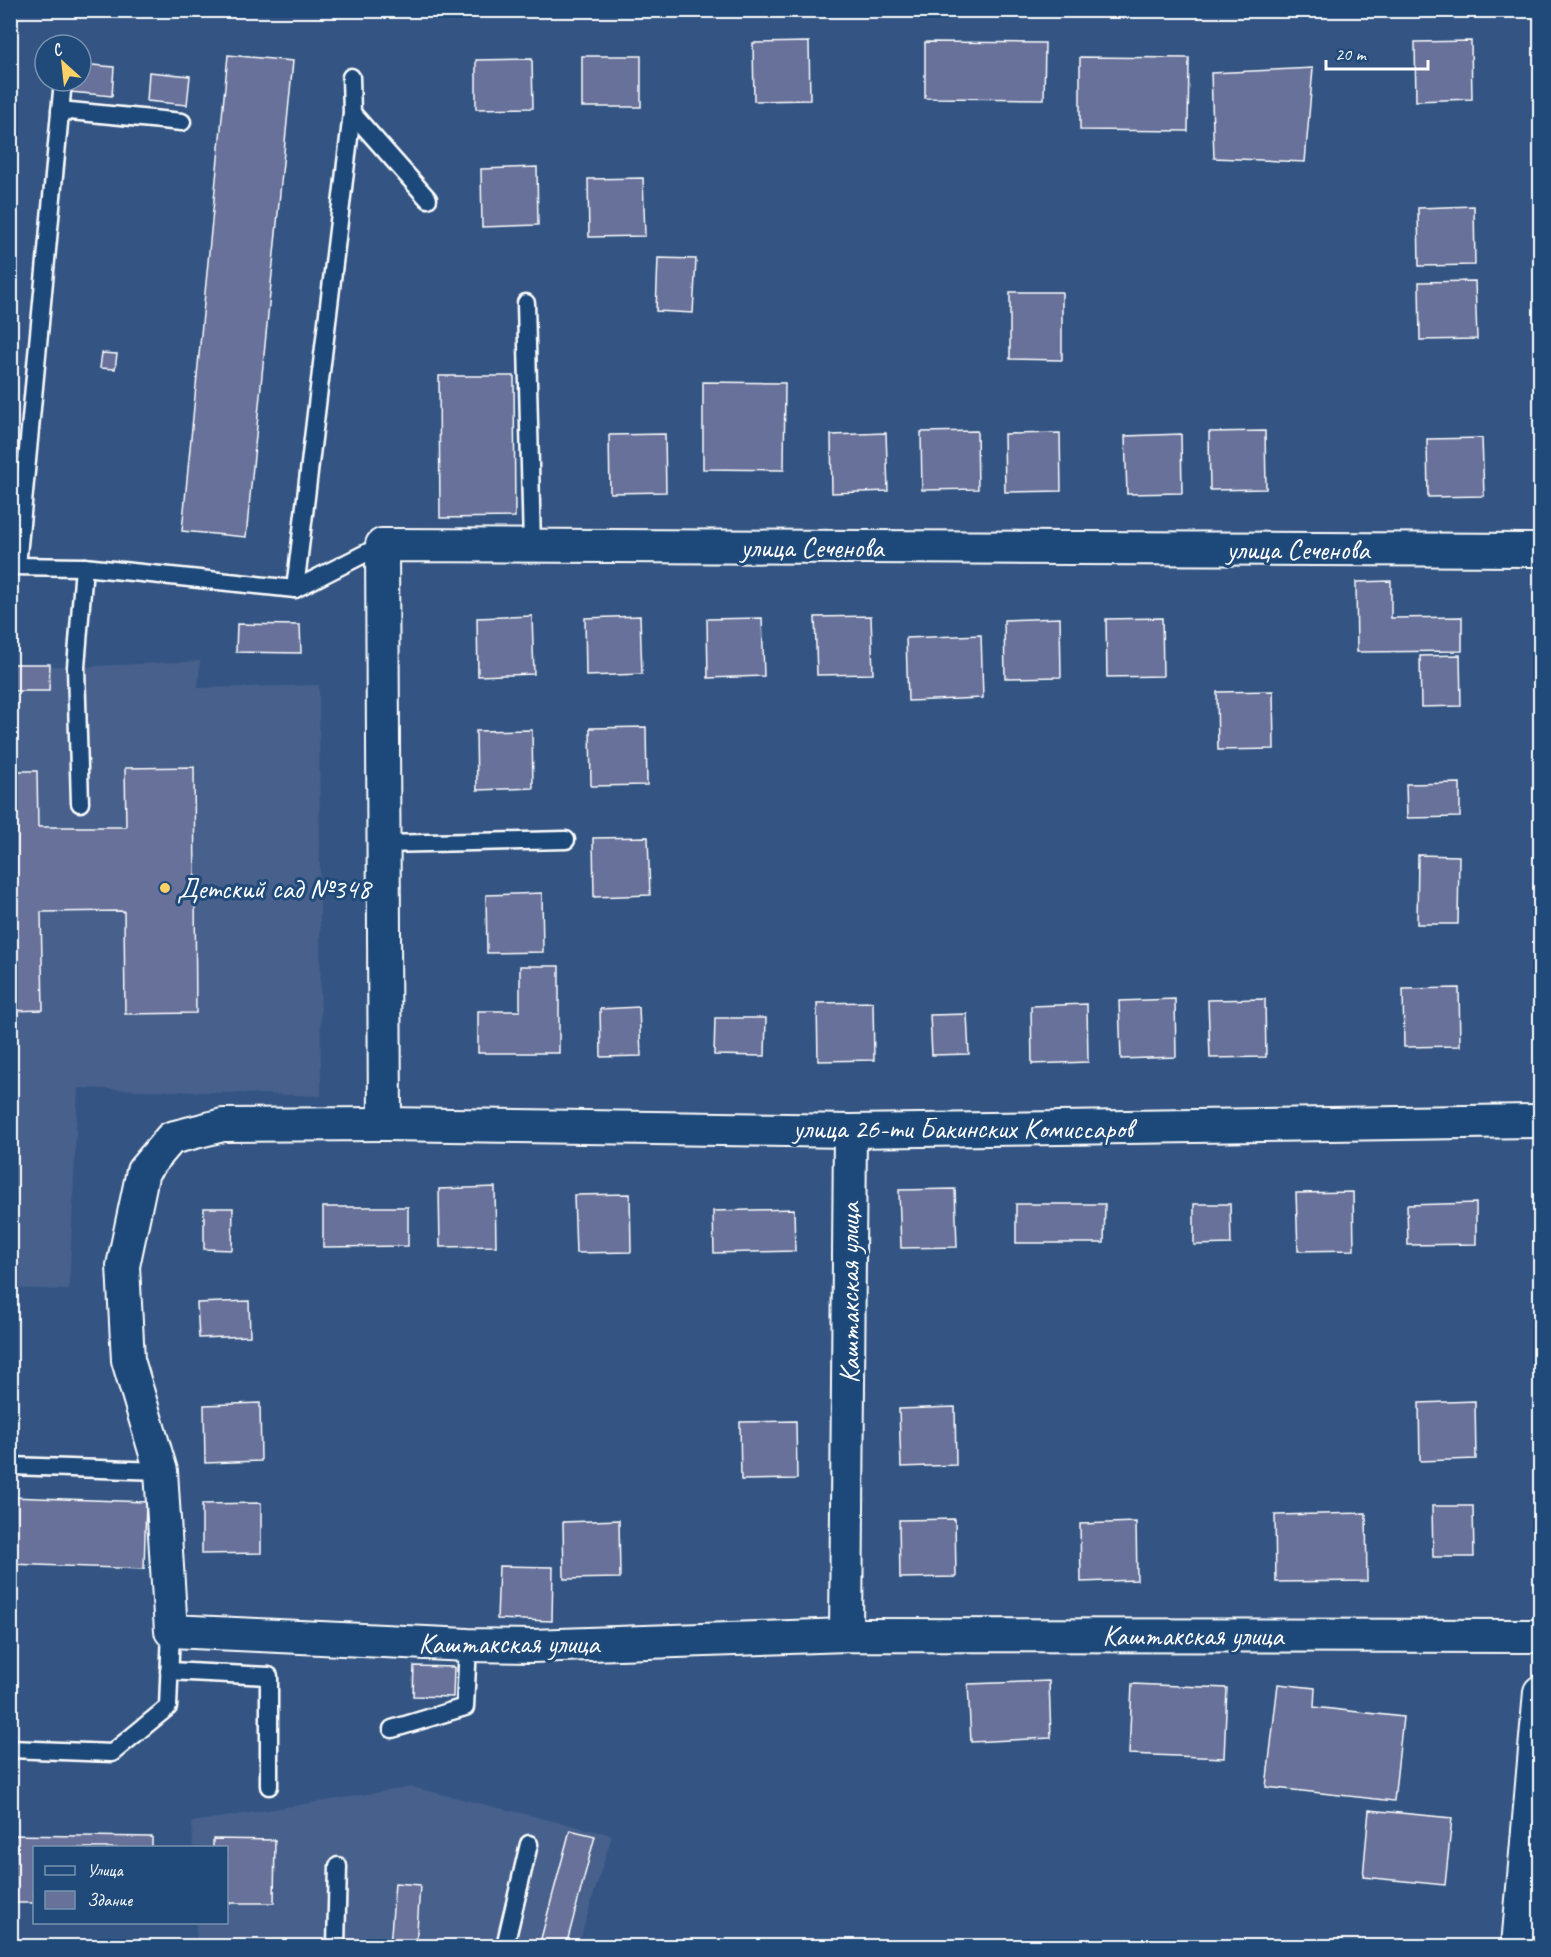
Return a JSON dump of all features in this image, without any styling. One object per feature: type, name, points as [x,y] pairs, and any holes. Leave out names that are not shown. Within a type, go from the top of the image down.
[{"type":"street","name":"улица Сеченова","points":[[382,545],[1540,550]]},
{"type":"street","points":[[382,545],[385,1124]]},
{"type":"street","name":"улица 26-ти Бакинских Комиссаров","points":[[171,1631],[161,1471],[128,1360],[123,1266],[143,1171],[171,1138],[223,1125],[385,1124],[850,1131],[1540,1121]]},
{"type":"street","name":"Каштакская улица","points":[[846,1635],[850,1131]]},
{"type":"street","name":"Каштакская улица","points":[[171,1631],[468,1645],[544,1646],[846,1635],[1540,1636]]},
{"type":"street","points":[[1518,1947],[1540,1692]]},
{"type":"lane","points":[[295,589],[352,113],[351,77]]},
{"type":"lane","points":[[62,93],[14,566],[84,567],[295,589],[382,545]]},
{"type":"lane","points":[[60,110],[182,122]]},
{"type":"lane","points":[[352,113],[428,199]]},
{"type":"lane","points":[[526,303],[532,546]]},
{"type":"lane","points":[[80,803],[76,667],[84,567]]},
{"type":"lane","points":[[383,844],[566,840]]},
{"type":"lane","points":[[10,1466],[161,1471]]},
{"type":"lane","points":[[10,1749],[112,1754],[168,1707],[171,1631]]},
{"type":"lane","points":[[392,1729],[465,1707],[468,1645]]},
{"type":"lane","points":[[170,1671],[269,1676],[269,1786]]},
{"type":"lane","points":[[505,1947],[529,1844]]},
{"type":"lane","points":[[336,1947],[338,1866]]},
{"type":"shaded area","name":"Детский сад №348","points":[[200,661],[198,688],[319,685],[321,1096],[78,1088],[69,1290],[11,1288],[11,664],[76,667]]},
{"type":"shaded area","points":[[412,1787],[612,1835],[578,1946],[197,1946],[196,1924],[228,1924],[228,1846],[193,1846],[192,1822]]},
{"type":"building","points":[[1471,41],[1472,99],[1416,101],[1415,42]]},
{"type":"building","points":[[809,42],[810,100],[754,101],[753,43]]},
{"type":"building","points":[[925,42],[1045,43],[1044,99],[925,98]]},
{"type":"building","points":[[228,55],[293,61],[246,537],[182,531]]},
{"type":"building","points":[[582,56],[641,56],[641,107],[582,107]]},
{"type":"building","points":[[1080,57],[1189,58],[1188,131],[1080,130]]},
{"type":"building","points":[[532,59],[533,108],[476,109],[476,60]]},
{"type":"building","points":[[93,65],[114,67],[112,96],[81,93],[93,93]]},
{"type":"building","points":[[1313,68],[1305,162],[1214,158],[1211,73]]},
{"type":"building","points":[[149,72],[190,76],[187,105],[147,101]]},
{"type":"building","points":[[537,167],[538,225],[482,227],[481,169]]},
{"type":"building","points":[[643,178],[645,236],[589,237],[588,179]]},
{"type":"building","points":[[1474,206],[1475,265],[1419,266],[1418,208]]},
{"type":"building","points":[[658,258],[696,259],[693,313],[656,311]]},
{"type":"building","points":[[1475,281],[1477,339],[1420,340],[1419,282]]},
{"type":"building","points":[[1010,292],[1062,292],[1062,360],[1010,359]]},
{"type":"building","points":[[102,353],[117,354],[115,369],[100,368]]},
{"type":"building","points":[[439,376],[514,376],[515,517],[440,518]]},
{"type":"building","points":[[703,382],[785,383],[784,470],[703,469]]},
{"type":"building","points":[[977,431],[978,489],[922,490],[921,432]]},
{"type":"building","points":[[1265,431],[1266,489],[1210,490],[1209,432]]},
{"type":"building","points":[[886,433],[888,491],[832,493],[831,435]]},
{"type":"building","points":[[1060,433],[1061,491],[1005,492],[1004,434]]},
{"type":"building","points":[[665,434],[666,492],[610,493],[609,435]]},
{"type":"building","points":[[1181,434],[1182,493],[1127,494],[1125,436]]},
{"type":"building","points":[[1482,438],[1484,496],[1428,497],[1427,439]]},
{"type":"building","points":[[1391,581],[1391,618],[1462,617],[1462,651],[1357,652],[1356,582]]},
{"type":"building","points":[[532,616],[534,674],[478,676],[477,618]]},
{"type":"building","points":[[640,616],[642,674],[586,676],[585,618]]},
{"type":"building","points":[[871,616],[873,674],[817,675],[815,617]]},
{"type":"building","points":[[762,618],[764,676],[708,678],[707,619]]},
{"type":"building","points":[[1060,618],[1061,677],[1005,678],[1004,620]]},
{"type":"building","points":[[1162,618],[1163,676],[1107,677],[1106,619]]},
{"type":"building","points":[[237,624],[300,625],[301,653],[236,652]]},
{"type":"building","points":[[981,635],[983,698],[908,701],[906,638]]},
{"type":"building","points":[[1460,655],[1461,706],[1421,707],[1420,656]]},
{"type":"building","points":[[10,664],[50,664],[49,691],[10,691]]},
{"type":"building","points":[[1273,691],[1274,749],[1218,750],[1217,692]]},
{"type":"building","points":[[646,727],[647,785],[591,786],[590,728]]},
{"type":"building","points":[[532,730],[533,788],[477,790],[476,731]]},
{"type":"building","points":[[194,767],[196,1013],[125,1014],[124,911],[41,912],[43,1010],[10,1011],[10,771],[37,771],[38,827],[126,827],[125,768]]},
{"type":"building","points":[[1460,783],[1460,817],[1407,818],[1406,784]]},
{"type":"building","points":[[648,837],[650,895],[594,897],[593,838]]},
{"type":"building","points":[[1418,855],[1459,856],[1458,924],[1417,924]]},
{"type":"building","points":[[542,893],[543,952],[487,953],[486,895]]},
{"type":"building","points":[[520,966],[559,966],[559,1053],[478,1053],[478,1011],[520,1011]]},
{"type":"building","points":[[1459,988],[1460,1046],[1404,1047],[1403,989]]},
{"type":"building","points":[[1175,999],[1176,1057],[1121,1059],[1119,1001]]},
{"type":"building","points":[[1265,999],[1266,1057],[1210,1058],[1208,1000]]},
{"type":"building","points":[[873,1002],[874,1060],[818,1061],[817,1003]]},
{"type":"building","points":[[1087,1004],[1088,1062],[1032,1064],[1031,1006]]},
{"type":"building","points":[[639,1007],[641,1056],[601,1057],[600,1009]]},
{"type":"building","points":[[967,1014],[969,1054],[932,1055],[930,1015]]},
{"type":"building","points":[[715,1018],[766,1018],[765,1056],[714,1055]]},
{"type":"building","points":[[495,1187],[496,1246],[440,1247],[439,1189]]},
{"type":"building","points":[[955,1189],[957,1247],[901,1248],[899,1190]]},
{"type":"building","points":[[1353,1192],[1354,1250],[1298,1251],[1296,1193]]},
{"type":"building","points":[[630,1194],[631,1252],[576,1253],[574,1195]]},
{"type":"building","points":[[1476,1203],[1476,1244],[1408,1245],[1407,1205]]},
{"type":"building","points":[[1016,1204],[1105,1204],[1104,1243],[1016,1243]]},
{"type":"building","points":[[1194,1204],[1230,1204],[1231,1244],[1194,1245]]},
{"type":"building","points":[[323,1207],[408,1207],[408,1246],[323,1247]]},
{"type":"building","points":[[204,1208],[233,1208],[232,1250],[204,1249]]},
{"type":"building","points":[[794,1209],[795,1251],[714,1253],[713,1211]]},
{"type":"building","points":[[249,1301],[250,1336],[199,1338],[197,1303]]},
{"type":"building","points":[[1475,1401],[1476,1459],[1420,1461],[1419,1403]]},
{"type":"building","points":[[260,1403],[261,1461],[205,1463],[204,1405]]},
{"type":"building","points":[[955,1407],[956,1465],[901,1467],[899,1409]]},
{"type":"building","points":[[796,1421],[797,1479],[741,1480],[740,1422]]},
{"type":"building","points":[[10,1497],[146,1502],[144,1569],[10,1564]]},
{"type":"building","points":[[261,1503],[261,1553],[202,1554],[202,1504]]},
{"type":"building","points":[[1432,1506],[1473,1506],[1474,1557],[1433,1557]]},
{"type":"building","points":[[1366,1513],[1367,1581],[1276,1582],[1275,1515]]},
{"type":"building","points":[[955,1519],[956,1577],[900,1578],[899,1520]]},
{"type":"building","points":[[619,1520],[620,1578],[564,1579],[563,1522]]},
{"type":"building","points":[[1136,1522],[1137,1580],[1081,1582],[1080,1524]]},
{"type":"building","points":[[499,1566],[553,1567],[552,1621],[497,1619]]},
{"type":"building","points":[[414,1666],[454,1667],[453,1697],[413,1696]]},
{"type":"building","points":[[1049,1681],[1051,1738],[971,1742],[968,1684]]},
{"type":"building","points":[[1132,1684],[1227,1688],[1224,1758],[1129,1754]]},
{"type":"building","points":[[1278,1684],[1315,1688],[1314,1707],[1403,1717],[1394,1801],[1266,1787]]},
{"type":"building","points":[[1369,1810],[1452,1818],[1445,1885],[1363,1877]]},
{"type":"building","points":[[570,1830],[595,1836],[566,1946],[539,1946]]},
{"type":"building","points":[[10,1835],[152,1837],[152,1846],[33,1846],[33,1903],[10,1903]]},
{"type":"building","points":[[213,1839],[275,1840],[274,1903],[228,1903],[228,1846],[213,1846]]},
{"type":"building","points":[[395,1883],[420,1885],[416,1946],[390,1946]]},
{"type":"place","name":"Детский сад №348","points":[[165,888]]}]
